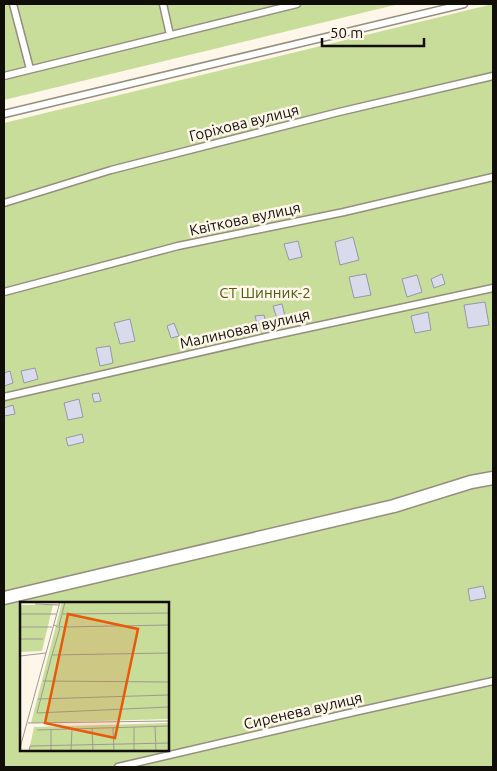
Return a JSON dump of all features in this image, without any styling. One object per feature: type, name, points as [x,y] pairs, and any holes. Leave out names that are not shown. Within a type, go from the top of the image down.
[{"type":"street","points":[[4,598],[394,506],[471,482],[493,478]]},
{"type":"lane","points":[[13,4],[30,69]]},
{"type":"lane","points":[[163,4],[170,35]]},
{"type":"lane","points":[[4,76],[298,4]]},
{"type":"lane","points":[[4,114],[464,4]]},
{"type":"lane","name":"Горіхова вулиця","points":[[4,203],[111,170],[330,114],[493,76]]},
{"type":"lane","name":"Квіткова вулиця","points":[[4,292],[178,246],[344,212],[493,176]]},
{"type":"lane","name":"Малиновая вулиця","points":[[4,397],[266,336],[493,288]]},
{"type":"lane","name":"Сиренева вулиця","points":[[118,767],[493,681]]},
{"type":"green space","points":[[4,4],[399,4],[4,100]]},
{"type":"green space","name":"СТ Шинник-2","points":[[493,4],[493,767],[4,767],[4,123]]},
{"type":"building","points":[[353,237],[359,260],[340,265],[335,242]]},
{"type":"building","points":[[298,241],[302,257],[289,260],[284,244]]},
{"type":"building","points":[[366,274],[371,295],[354,298],[349,277]]},
{"type":"building","points":[[442,274],[445,284],[434,288],[431,279]]},
{"type":"building","points":[[417,275],[422,292],[407,297],[402,279]]},
{"type":"building","points":[[485,302],[489,325],[468,328],[464,305]]},
{"type":"building","points":[[282,304],[286,320],[278,322],[273,306]]},
{"type":"building","points":[[428,312],[431,330],[415,333],[411,316]]},
{"type":"building","points":[[264,315],[266,322],[257,324],[255,316]]},
{"type":"building","points":[[130,319],[135,341],[120,344],[114,323]]},
{"type":"building","points":[[174,323],[179,336],[171,338],[167,326]]},
{"type":"building","points":[[110,346],[113,363],[100,366],[96,348]]},
{"type":"building","points":[[35,368],[38,379],[24,383],[21,371]]},
{"type":"building","points":[[10,371],[13,383],[4,386],[4,373]]},
{"type":"building","points":[[99,393],[101,401],[94,402],[92,394]]},
{"type":"building","points":[[79,399],[83,417],[68,420],[64,403]]},
{"type":"building","points":[[13,405],[15,414],[4,416],[4,408]]},
{"type":"building","points":[[82,434],[84,442],[68,446],[66,438]]},
{"type":"building","points":[[483,586],[486,598],[470,601],[468,589]]}]
